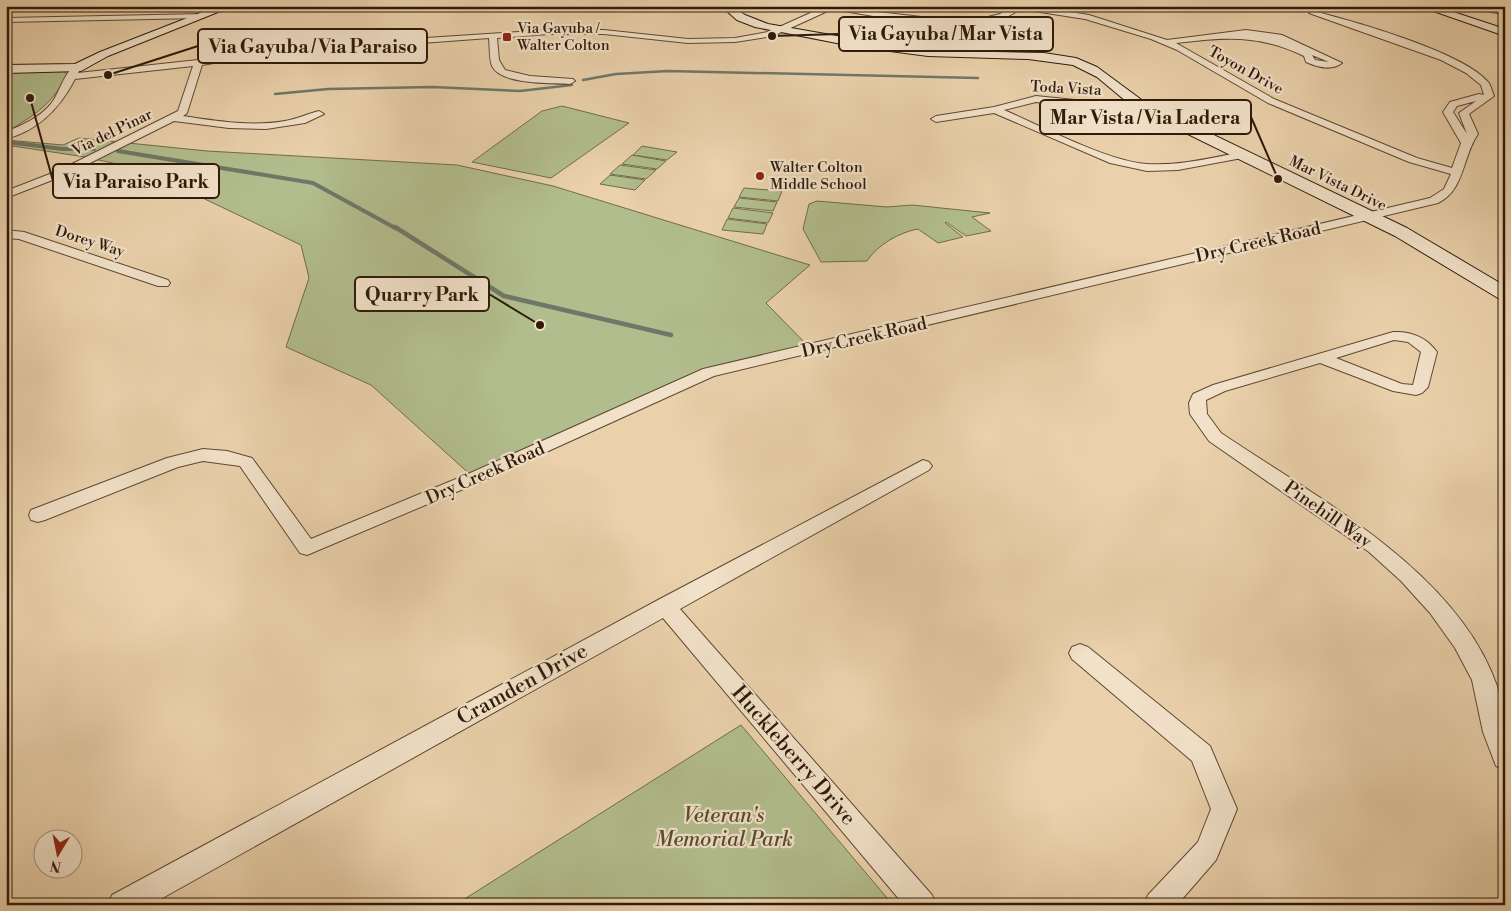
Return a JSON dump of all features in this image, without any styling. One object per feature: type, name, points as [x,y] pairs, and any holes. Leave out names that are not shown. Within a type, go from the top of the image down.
[{"type":"street","points":[[6,136],[29,125],[51,109],[76,72],[104,54],[228,6]]},
{"type":"street","name":"Mar Vista Drive","points":[[726,6],[742,18],[782,30],[908,51],[967,55],[1031,56],[1066,60],[1097,71],[1138,104],[1424,244],[1505,294]]},
{"type":"street","points":[[6,69],[76,72],[198,63],[259,52],[586,31],[679,41],[715,41],[755,38],[782,30],[833,6],[932,22],[960,23],[1011,14],[1019,6]]},
{"type":"street","name":"Toyon Drive","points":[[1019,6],[1093,19],[1167,42],[1272,101],[1413,160],[1456,172]]},
{"type":"street","points":[[1424,6],[1434,6]]},
{"type":"street","points":[[1424,6],[1505,33]]},
{"type":"street","points":[[1462,6],[1505,12]]},
{"type":"street","points":[[1313,13],[1391,37],[1448,59],[1482,79],[1489,87],[1488,94],[1460,101],[1449,109],[1449,117],[1462,131],[1466,144]]},
{"type":"street","points":[[6,20],[201,16]]},
{"type":"street","points":[[1167,42],[1220,35],[1246,32],[1279,36],[1338,63],[1325,65],[1311,62],[1305,54],[1266,37],[1220,35]]},
{"type":"street","points":[[493,36],[496,64],[503,73],[519,78],[570,81]]},
{"type":"street","name":"Via del Pinar","points":[[6,195],[64,172],[174,118],[183,109],[198,63]]},
{"type":"street","name":"Dry Creek Road","points":[[38,515],[173,462],[203,455],[227,457],[246,462],[307,548],[474,478],[709,372],[821,347],[1441,198],[1450,192],[1466,144],[1473,133],[1464,118],[1464,113],[1488,94]]},
{"type":"street","name":"Toda Vista","points":[[936,119],[995,110],[1036,99],[1094,105],[1138,104]]},
{"type":"street","points":[[995,110],[1114,161],[1134,166],[1155,169],[1177,168],[1242,155]]},
{"type":"street","points":[[174,118],[248,127],[294,123],[319,114]]},
{"type":"street","name":"Dorey Way","points":[[6,234],[29,238],[163,283]]},
{"type":"street","name":"Pinehill Way","points":[[1320,358],[1399,388],[1416,390],[1420,387],[1429,352],[1418,341],[1400,336],[1320,358],[1219,388],[1199,397],[1196,405],[1198,415],[1215,437],[1376,547],[1432,598],[1473,658],[1484,682],[1495,733],[1505,758]]},
{"type":"street","name":"Cramden Drive","points":[[122,905],[923,466]]},
{"type":"street","name":"Huckleberry Drive","points":[[665,606],[922,905]]},
{"type":"street","points":[[1080,653],[1201,754],[1224,809],[1207,851],[1158,905]]},
{"type":"green space","points":[[6,70],[63,71],[67,74],[55,94],[42,108],[6,132]]},
{"type":"green space","points":[[562,106],[629,123],[551,178],[472,162],[542,111]]},
{"type":"green space","points":[[79,138],[207,151],[457,165],[553,186],[810,265],[766,303],[811,349],[709,372],[474,478],[371,385],[286,347],[309,278],[301,245],[144,170],[85,157],[6,145],[6,140],[63,145]]},
{"type":"green space","points":[[642,146],[677,152],[667,160],[633,155]]},
{"type":"green space","points":[[632,155],[666,161],[657,169],[622,164]]},
{"type":"green space","points":[[620,165],[656,170],[646,179],[610,174]]},
{"type":"green space","points":[[610,175],[645,180],[635,190],[600,184]]},
{"type":"green space","points":[[744,188],[782,191],[778,201],[739,197]]},
{"type":"green space","points":[[739,198],[777,202],[773,211],[734,207]]},
{"type":"green space","points":[[817,201],[887,207],[912,205],[990,213],[972,217],[991,231],[966,236],[946,222],[963,237],[938,243],[918,229],[890,240],[871,255],[867,261],[821,262],[803,229],[809,204]]},
{"type":"green space","points":[[733,208],[773,213],[768,223],[728,218]]},
{"type":"green space","points":[[727,219],[767,224],[763,234],[722,230]]},
{"type":"green space","name":"Veteran's Memorial Park","points":[[741,725],[893,905],[455,905]]},
{"type":"waterway","points":[[583,80],[616,74],[668,71],[978,78]]},
{"type":"waterway","points":[[275,94],[328,89],[433,87],[520,91],[572,85]]},
{"type":"waterway","points":[[6,142],[63,149],[94,149]]},
{"type":"waterway","points":[[118,151],[313,183],[397,229]]},
{"type":"waterway","points":[[395,227],[504,296],[671,335]]},
{"type":"place","name":"Via Gayuba / Mar Vista","points":[[772,36]]},
{"type":"place","name":"Via Gayuba / Walter Colton","points":[[507,37]]},
{"type":"place","name":"Via Gayuba / Via Paraiso","points":[[108,75]]},
{"type":"place","name":"Via Paraiso Park","points":[[30,98]]},
{"type":"place","name":"Walter Colton Middle School","points":[[760,176]]},
{"type":"place","name":"Mar Vista / Via Ladera","points":[[1278,179]]},
{"type":"place","name":"Quarry Park","points":[[540,325]]}]
